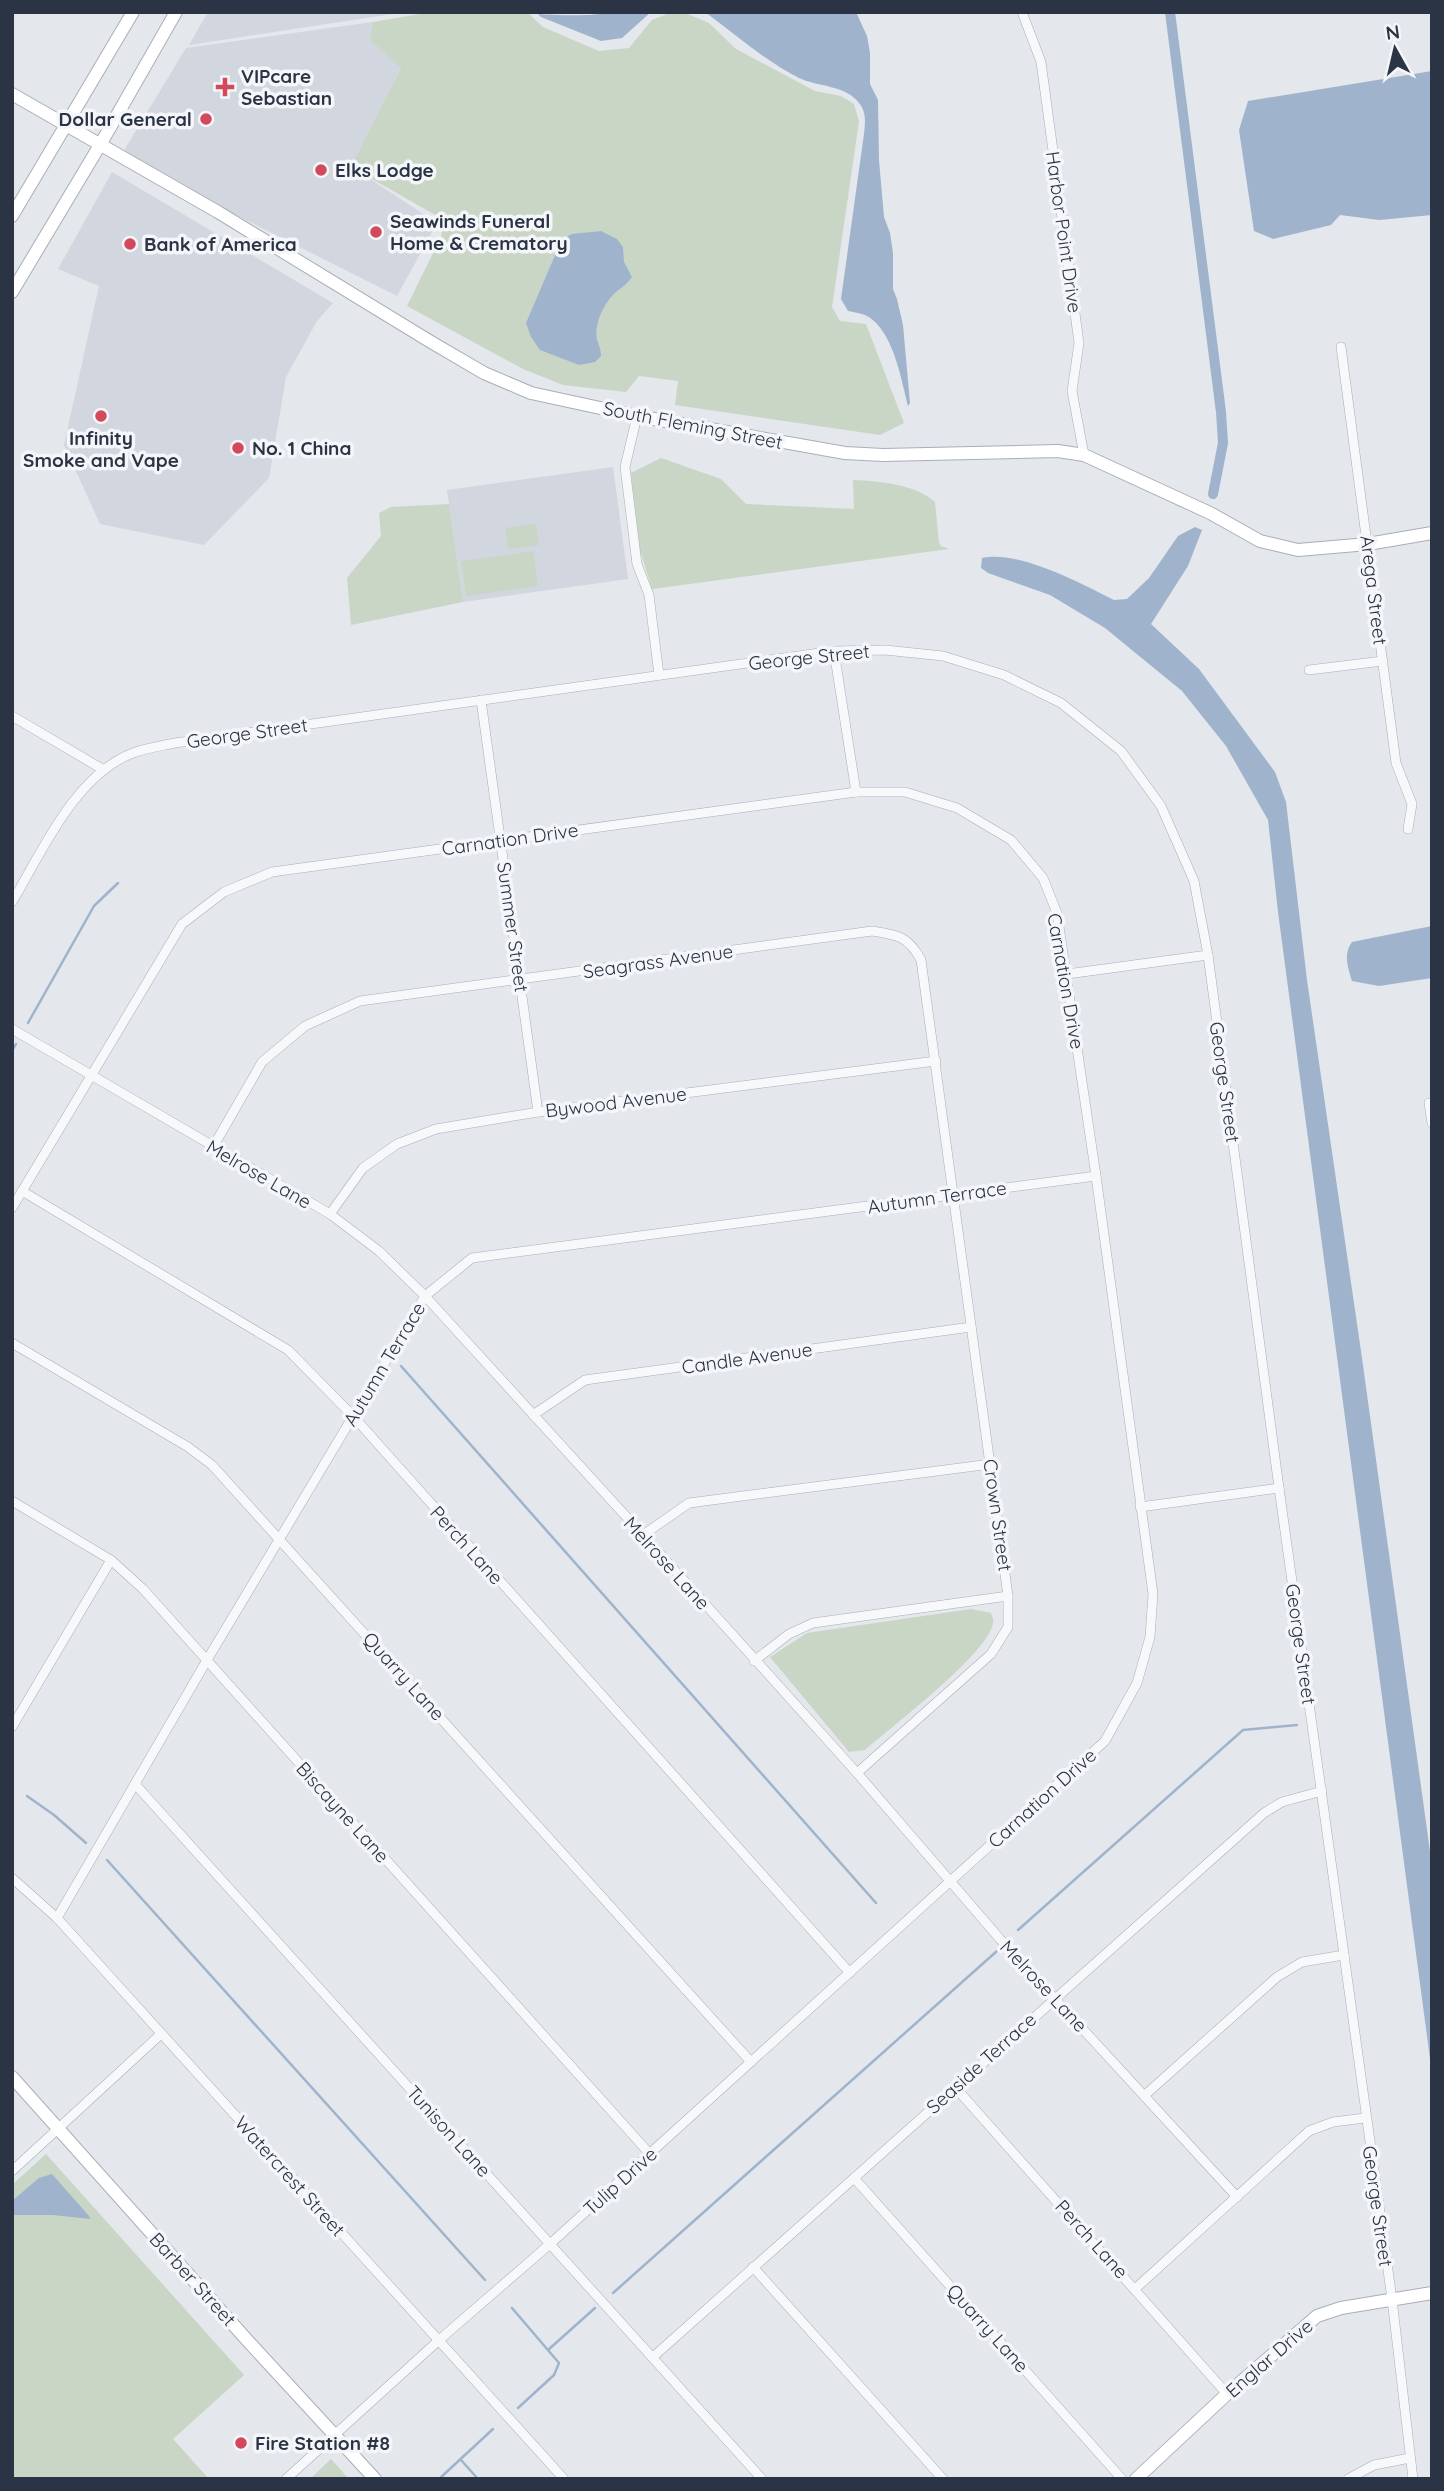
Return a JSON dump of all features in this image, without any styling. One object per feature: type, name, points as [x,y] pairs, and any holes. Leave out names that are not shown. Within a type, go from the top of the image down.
[{"type":"street","points":[[12,216],[133,12]]},
{"type":"street","points":[[12,292],[176,12]]},
{"type":"street","name":"Harbor Point Drive","points":[[1022,12],[1041,62],[1043,76],[1079,343],[1072,391],[1084,455]]},
{"type":"street","name":"South Fleming Street","points":[[12,94],[218,212],[484,373],[531,393],[637,416],[845,453],[883,455],[1058,451],[1084,455],[1210,513],[1260,541],[1298,550],[1368,544],[1432,533]]},
{"type":"street","name":"Arega Street","points":[[1341,347],[1396,763],[1412,804],[1408,830]]},
{"type":"street","points":[[637,416],[625,467],[637,564],[649,595],[659,675]]},
{"type":"street","name":"George Street","points":[[12,902],[72,800],[104,770],[132,753],[175,743],[659,675],[834,652],[885,650],[943,656],[1004,675],[1061,703],[1121,751],[1161,806],[1194,881],[1208,955],[1365,2118],[1392,2299],[1413,2479]]},
{"type":"street","points":[[834,652],[856,792]]},
{"type":"street","points":[[1309,670],[1383,661]]},
{"type":"street","name":"Summer Street","points":[[481,700],[538,1112]]},
{"type":"street","points":[[12,716],[104,770]]},
{"type":"street","name":"Carnation Drive","points":[[12,1208],[182,924],[224,891],[272,872],[856,792],[905,792],[957,808],[1011,840],[1043,878],[1057,913],[1153,1594],[1150,1637],[1137,1683],[1105,1741],[951,1880]]},
{"type":"street","name":"Seagrass Avenue","points":[[213,1147],[262,1062],[305,1026],[360,1001],[872,931],[897,935],[913,945],[921,960],[954,1195]]},
{"type":"street","points":[[1067,974],[1208,955]]},
{"type":"street","name":"Melrose Lane","points":[[12,1029],[330,1214],[379,1251],[425,1296],[643,1535],[1054,1997],[1237,2197]]},
{"type":"street","name":"Bywood Avenue","points":[[330,1214],[363,1167],[397,1144],[436,1129],[538,1112],[936,1061]]},
{"type":"street","points":[[1429,1103],[1432,1123]]},
{"type":"street","name":"Autumn Terrace","points":[[57,1918],[207,1660],[425,1296],[472,1258],[1096,1176]]},
{"type":"street","name":"Perch Lane","points":[[22,1191],[289,1350],[353,1416],[850,1973]]},
{"type":"street","name":"Crown Street","points":[[857,1773],[991,1654],[1008,1627],[1008,1596],[954,1195]]},
{"type":"street","name":"Candle Avenue","points":[[533,1415],[585,1380],[971,1327]]},
{"type":"street","name":"Quarry Lane","points":[[12,1343],[188,1447],[212,1465],[751,2062]]},
{"type":"street","points":[[643,1535],[689,1503],[991,1464]]},
{"type":"street","points":[[1140,1507],[1279,1488]]},
{"type":"street","name":"Biscayne Lane","points":[[12,1501],[111,1560],[143,1588],[649,2153]]},
{"type":"street","points":[[12,1727],[111,1560]]},
{"type":"street","points":[[754,1661],[789,1634],[813,1623],[1008,1596]]},
{"type":"street","name":"Tunison Lane","points":[[135,1784],[762,2479]]},
{"type":"street","name":"Seaside Terrace","points":[[653,2357],[1054,1997],[1264,1813],[1282,1802],[1322,1791]]},
{"type":"street","name":"Watercrest Street","points":[[12,1878],[57,1918],[564,2479]]},
{"type":"street","name":"Tulip Drive","points":[[286,2479],[951,1880]]},
{"type":"street","points":[[1145,2095],[1277,1977],[1302,1962],[1344,1955]]},
{"type":"street","points":[[12,2171],[161,2034]]},
{"type":"street","name":"Barber Street","points":[[12,2077],[375,2479]]},
{"type":"street","name":"Perch Lane","points":[[955,2087],[1136,2288],[1227,2394]]},
{"type":"street","points":[[1136,2288],[1309,2131],[1333,2122],[1365,2118]]},
{"type":"street","name":"Quarry Lane","points":[[854,2178],[1122,2479]]},
{"type":"street","points":[[753,2267],[943,2479]]},
{"type":"street","name":"Englar Drive","points":[[1136,2479],[1227,2394],[1317,2316],[1341,2308],[1432,2293]]},
{"type":"street","points":[[1348,2479],[1374,2465],[1410,2458]]},
{"type":"shaded area","points":[[208,12],[406,12],[189,45]]},
{"type":"shaded area","points":[[373,22],[371,40],[401,68],[352,167],[437,223],[397,296],[220,207],[123,152],[186,48]]},
{"type":"shaded area","points":[[112,172],[333,303],[317,321],[286,377],[269,478],[204,545],[100,524],[64,445],[99,286],[58,269]]},
{"type":"shaded area","points":[[613,467],[628,579],[463,602],[447,490]]},
{"type":"green space","points":[[431,12],[527,12],[543,27],[599,51],[629,48],[652,20],[672,12],[683,12],[709,23],[736,49],[815,91],[841,96],[854,104],[859,121],[832,307],[840,321],[866,324],[904,423],[880,435],[675,405],[678,381],[639,376],[626,392],[563,385],[523,369],[407,306],[441,237],[444,220],[351,167],[401,68],[370,40],[373,22]]},
{"type":"green space","points":[[661,458],[721,479],[746,504],[854,509],[853,480],[907,487],[935,502],[939,543],[949,549],[652,589],[640,550],[631,473]]},
{"type":"green space","points":[[449,504],[463,602],[351,625],[347,578],[381,536],[379,513],[391,507]]},
{"type":"green space","points":[[536,524],[539,545],[508,549],[505,528]]},
{"type":"green space","points":[[533,551],[538,586],[466,596],[461,561]]},
{"type":"green space","points":[[971,1609],[991,1613],[993,1622],[975,1652],[957,1671],[865,1750],[849,1752],[770,1657],[807,1633]]},
{"type":"green space","points":[[46,2154],[244,2375],[173,2439],[209,2479],[12,2479],[12,2185]]},
{"type":"green space","points":[[331,2459],[349,2479],[310,2479]]},
{"type":"water","points":[[651,12],[622,38],[601,41],[538,14],[585,15]]},
{"type":"water","points":[[705,12],[856,12],[867,36],[870,84],[878,100],[884,217],[893,253],[893,289],[903,325],[910,403],[908,406],[899,369],[883,331],[865,315],[848,311],[841,299],[864,134],[865,118],[862,107],[847,93],[806,81],[786,71]]},
{"type":"water","points":[[1432,71],[1432,215],[1379,220],[1340,215],[1331,225],[1273,239],[1254,231],[1239,130],[1248,101]]},
{"type":"water","points":[[601,231],[617,239],[623,247],[624,262],[632,277],[611,297],[600,317],[596,334],[601,356],[595,362],[579,365],[540,350],[526,323],[562,239],[572,234]]},
{"type":"water","points":[[1195,527],[1202,530],[1188,566],[1151,624],[1199,669],[1275,772],[1286,802],[1307,980],[1432,1866],[1432,2074],[1268,820],[1226,746],[1182,691],[1105,628],[1050,595],[988,573],[981,568],[982,558],[1013,559],[1049,570],[1114,600],[1127,599],[1149,578],[1178,536]]},
{"type":"water","points":[[1432,926],[1432,978],[1379,986],[1352,981],[1347,956],[1352,942]]},
{"type":"water","points":[[52,2174],[90,2219],[12,2215],[12,2201],[39,2178]]},
{"type":"waterway","points":[[1170,12],[1221,412],[1223,443],[1213,494]]},
{"type":"waterway","points":[[28,1023],[94,906],[118,883]]},
{"type":"waterway","points":[[12,1051],[16,1044]]},
{"type":"waterway","points":[[401,1366],[876,1903]]},
{"type":"waterway","points":[[1018,1930],[1243,1730],[1297,1725]]},
{"type":"waterway","points":[[27,1796],[86,1843]]},
{"type":"waterway","points":[[107,1860],[485,2280]]},
{"type":"waterway","points":[[613,2293],[997,1951]]},
{"type":"waterway","points":[[512,2308],[559,2363],[554,2375],[518,2408]]},
{"type":"waterway","points":[[548,2350],[595,2308]]},
{"type":"waterway","points":[[439,2479],[493,2429]]},
{"type":"waterway","points":[[461,2460],[478,2479]]},
{"type":"place","name":"VIPcare Sebastian","points":[[225,87]]},
{"type":"place","name":"Dollar General","points":[[206,119]]},
{"type":"place","name":"Elks Lodge","points":[[321,170]]},
{"type":"place","name":"Seawinds Funeral Home & Crematory","points":[[376,232]]},
{"type":"place","name":"Bank of America","points":[[130,244]]},
{"type":"place","name":"Infinity Smoke and Vape","points":[[101,416]]},
{"type":"place","name":"No. 1 China","points":[[238,448]]},
{"type":"place","name":"Fire Station #8","points":[[241,2443]]}]
